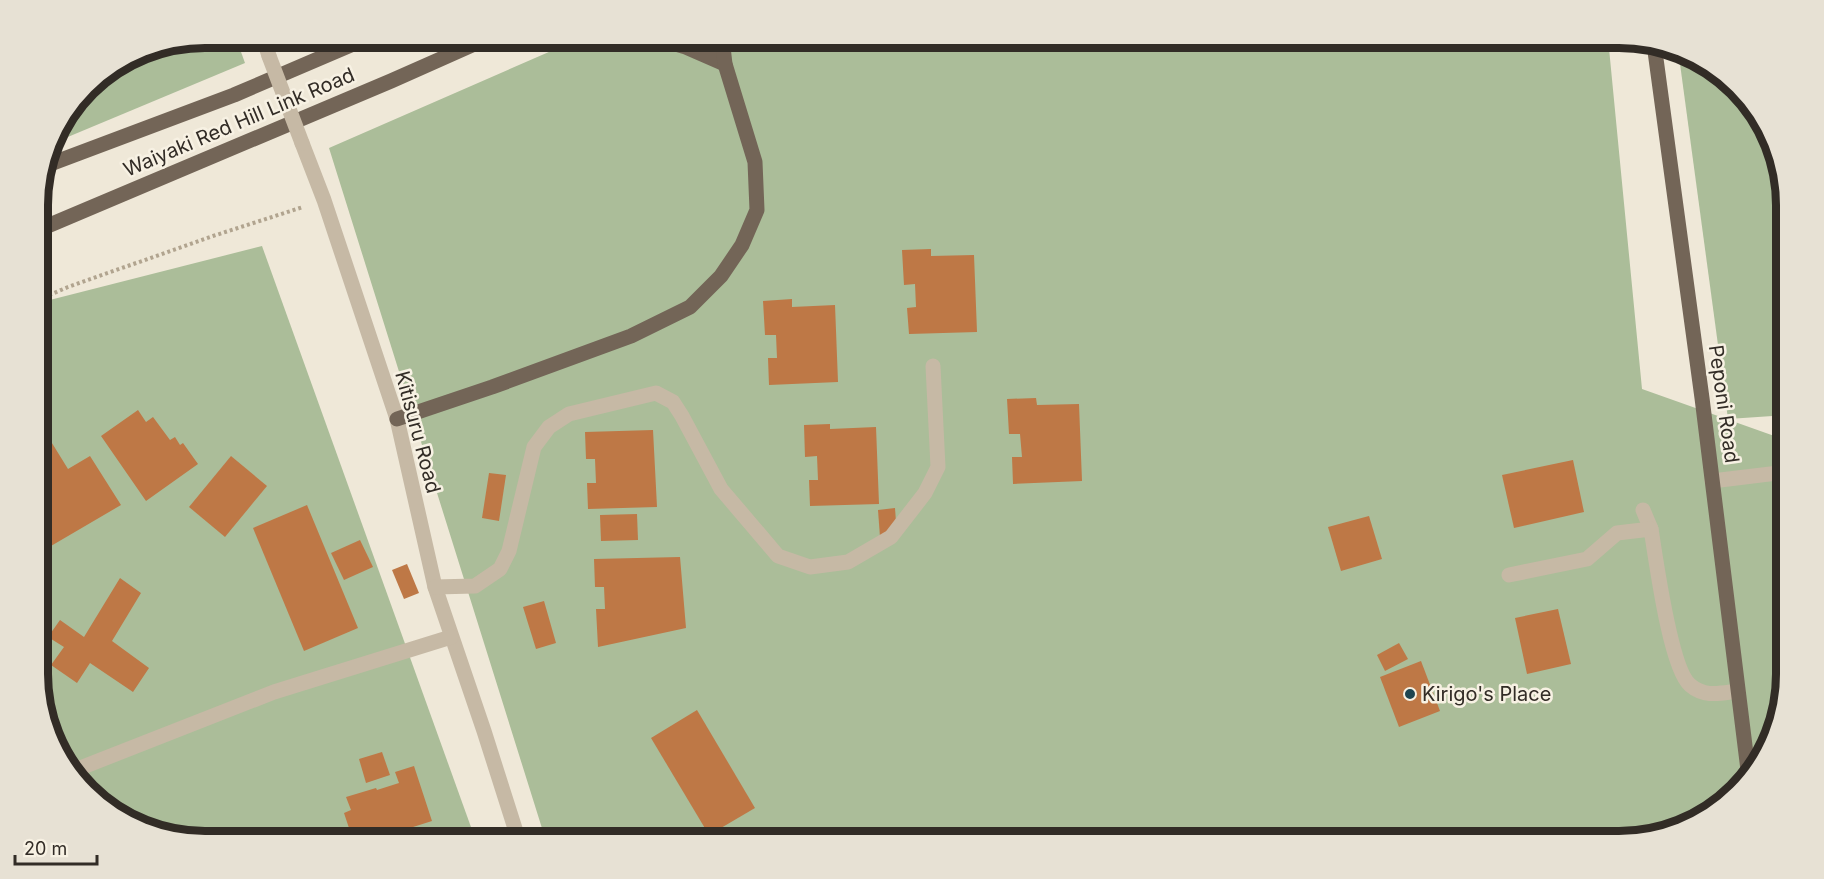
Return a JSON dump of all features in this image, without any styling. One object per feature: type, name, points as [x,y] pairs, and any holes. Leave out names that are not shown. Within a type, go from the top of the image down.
[{"type":"main road","name":"Waiyaki Red Hill Link Road","points":[[54,162],[234,95],[344,48]]},
{"type":"main road","name":"Waiyaki Red Hill Link Road","points":[[48,226],[466,48]]},
{"type":"main road","points":[[688,48],[725,64]]},
{"type":"main road","points":[[397,419],[631,336],[690,307],[721,276],[742,245],[757,210],[755,162],[725,64],[723,48]]},
{"type":"main road","name":"Peponi Road","points":[[1655,52],[1713,481],[1747,765]]},
{"type":"street","name":"Kitisuru Road","points":[[266,48],[324,200],[397,419],[435,587],[516,831]]},
{"type":"street","points":[[435,587],[475,586],[500,569],[509,551],[534,447],[549,427],[569,414],[656,393],[673,402],[721,489],[778,556],[810,567],[848,562],[891,537],[925,494],[938,467],[933,366]]},
{"type":"street","points":[[1713,481],[1776,473]]},
{"type":"street","points":[[1642,510],[1651,529],[1674,653],[1689,684],[1708,695],[1738,691]]},
{"type":"street","points":[[1509,575],[1587,559],[1617,533],[1651,529]]},
{"type":"street","points":[[79,769],[274,693],[451,637]]},
{"type":"path","points":[[48,296],[202,240],[324,200]]},
{"type":"green space","points":[[240,48],[245,63],[62,139],[80,109],[101,87],[126,69],[154,56],[184,49]]},
{"type":"green space","points":[[558,48],[1609,48],[1642,389],[1776,436],[1776,674],[1775,695],[1768,725],[1744,770],[1715,799],[1679,819],[1660,826],[1630,831],[543,831],[329,148]]},
{"type":"green space","points":[[1680,60],[1715,80],[1744,109],[1764,145],[1775,184],[1776,416],[1728,419]]},
{"type":"green space","points":[[262,246],[472,831],[194,831],[174,828],[154,823],[126,810],[109,799],[80,770],[60,734],[49,695],[48,300]]},
{"type":"building","points":[[931,249],[931,256],[974,255],[977,332],[909,334],[907,308],[916,307],[915,284],[904,285],[902,250]]},
{"type":"building","points":[[792,299],[792,307],[835,305],[838,382],[769,385],[768,358],[777,358],[776,335],[765,335],[763,301]]},
{"type":"building","points":[[1036,398],[1037,405],[1079,404],[1082,481],[1013,484],[1012,457],[1022,457],[1020,434],[1009,434],[1007,399]]},
{"type":"building","points":[[138,410],[146,422],[153,417],[170,440],[175,437],[180,445],[183,443],[198,464],[146,501],[101,436]]},
{"type":"building","points":[[830,424],[830,429],[876,427],[879,504],[810,506],[809,480],[818,480],[817,456],[805,457],[804,425]]},
{"type":"building","points":[[653,430],[657,507],[588,509],[587,483],[596,483],[595,459],[586,459],[585,432]]},
{"type":"building","points":[[48,437],[68,469],[90,456],[121,505],[48,548]]},
{"type":"building","points":[[231,456],[267,486],[225,537],[189,507]]},
{"type":"building","points":[[1573,460],[1584,512],[1514,528],[1502,475]]},
{"type":"building","points":[[489,473],[506,475],[499,521],[482,518]]},
{"type":"building","points":[[307,505],[358,628],[304,651],[253,528]]},
{"type":"building","points":[[895,508],[897,536],[880,537],[878,510]]},
{"type":"building","points":[[637,514],[638,540],[601,541],[600,515]]},
{"type":"building","points":[[1369,516],[1382,559],[1341,571],[1328,527]]},
{"type":"building","points":[[360,540],[373,567],[344,580],[331,553]]},
{"type":"building","points":[[680,557],[686,628],[598,647],[596,609],[605,609],[604,587],[595,587],[594,559]]},
{"type":"building","points":[[407,564],[419,593],[404,599],[392,570]]},
{"type":"building","points":[[120,578],[141,593],[112,641],[149,668],[133,692],[90,663],[77,683],[51,665],[64,647],[48,637],[60,620],[84,637]]},
{"type":"building","points":[[544,601],[556,643],[536,649],[523,607]]},
{"type":"building","points":[[1558,609],[1571,664],[1527,674],[1515,618]]},
{"type":"building","points":[[1399,643],[1408,659],[1385,671],[1377,655]]},
{"type":"building","name":"Kirigo's Place","points":[[1421,661],[1440,711],[1399,727],[1380,677]]},
{"type":"building","points":[[697,710],[755,808],[716,831],[707,831],[651,738]]},
{"type":"building","points":[[382,752],[390,775],[366,783],[359,759]]},
{"type":"building","points":[[414,766],[432,821],[400,831],[350,831],[344,813],[351,810],[346,797],[399,783],[395,772]]},
{"type":"place","name":"Kirigo's Place","points":[[1410,694]]}]
